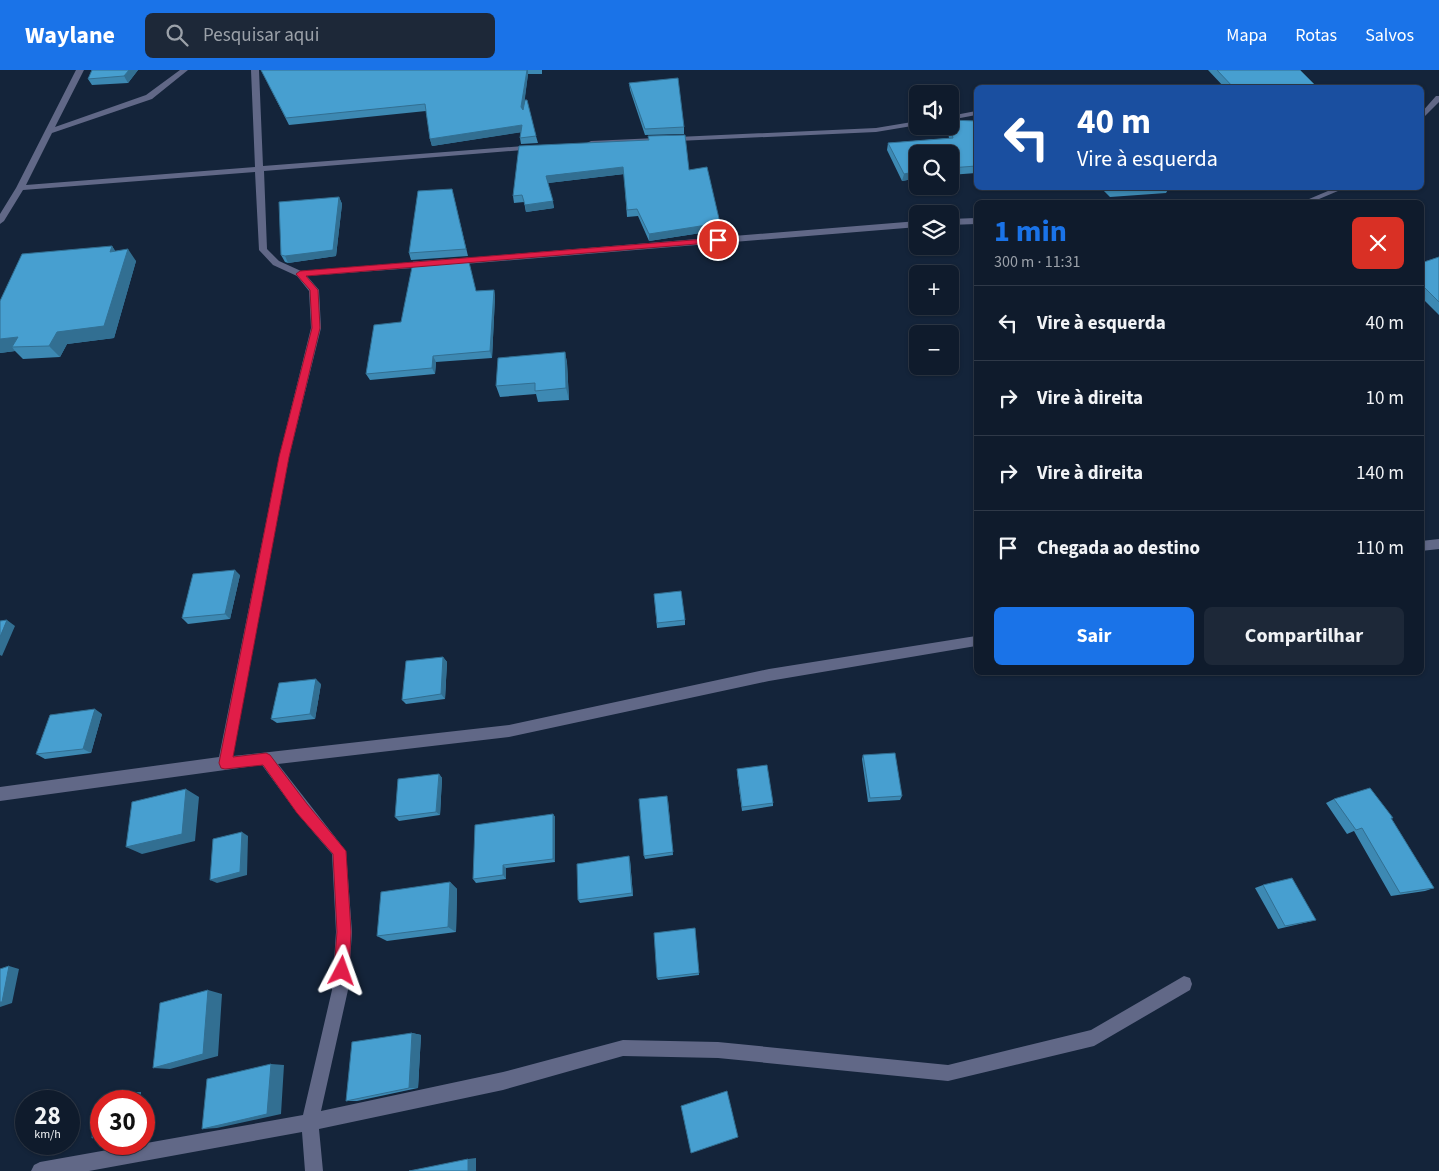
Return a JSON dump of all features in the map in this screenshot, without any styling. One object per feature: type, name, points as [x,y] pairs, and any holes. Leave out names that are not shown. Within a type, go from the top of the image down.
[{"type":"street","points":[[0,221],[20,188],[80,70]]},
{"type":"street","points":[[50,131],[149,96],[183,70],[194,70]]},
{"type":"street","points":[[225,763],[284,457],[316,328],[314,290],[300,274],[276,263],[263,250],[255,70]]},
{"type":"street","points":[[1424,115],[1439,98]]},
{"type":"street","points":[[959,116],[974,113]]},
{"type":"street","points":[[579,144],[876,130],[909,124]]},
{"type":"street","points":[[20,188],[549,146]]},
{"type":"street","points":[[1311,200],[1336,190]]},
{"type":"street","points":[[959,222],[974,221]]},
{"type":"street","points":[[300,274],[909,225]]},
{"type":"street","points":[[1424,546],[1439,544]]},
{"type":"street","points":[[0,794],[225,763],[509,731],[769,675],[974,641]]},
{"type":"street","points":[[266,759],[302,808],[340,851],[344,932],[340,990],[310,1122],[314,1171]]},
{"type":"street","points":[[40,1171],[310,1122],[503,1081],[623,1048],[718,1050],[948,1073],[1094,1038],[1184,984]]},
{"type":"building","points":[[92,70],[129,70],[124,76],[88,79]]},
{"type":"building","points":[[261,70],[527,70],[521,107],[523,110],[525,100],[527,100],[536,136],[520,138],[522,125],[430,139],[425,104],[286,118]]},
{"type":"building","points":[[1217,70],[1300,70],[1315,85],[1231,85]]},
{"type":"building","points":[[678,78],[684,127],[645,129],[629,83]]},
{"type":"building","points":[[959,120],[974,121],[974,166],[959,167],[959,145],[909,145],[909,173],[904,174],[888,143],[953,138],[952,135],[959,135]]},
{"type":"building","points":[[685,135],[689,170],[707,167],[720,223],[649,234],[637,209],[627,210],[623,167],[546,176],[553,201],[525,205],[522,195],[513,196],[519,146],[649,140],[648,136]]},
{"type":"building","points":[[452,189],[466,249],[409,253],[418,191]]},
{"type":"building","points":[[339,197],[333,250],[281,255],[279,202]]},
{"type":"building","points":[[112,246],[110,252],[128,249],[104,326],[57,332],[49,346],[12,347],[18,337],[0,339],[0,301],[22,254]]},
{"type":"building","points":[[1439,257],[1439,302],[1424,287],[1424,262]]},
{"type":"building","points":[[468,258],[476,291],[494,290],[490,351],[433,356],[432,368],[366,374],[374,325],[401,322],[413,262]]},
{"type":"building","points":[[565,352],[566,388],[535,391],[535,383],[496,386],[498,358]]},
{"type":"building","points":[[235,570],[225,614],[182,618],[193,574]]},
{"type":"building","points":[[681,591],[685,620],[657,623],[654,594]]},
{"type":"building","points":[[7,620],[0,637],[0,621]]},
{"type":"building","points":[[443,657],[441,694],[402,700],[406,661]]},
{"type":"building","points":[[316,679],[310,714],[271,719],[279,683]]},
{"type":"building","points":[[95,709],[83,749],[36,754],[50,715]]},
{"type":"building","points":[[895,753],[902,796],[870,798],[863,755]]},
{"type":"building","points":[[767,765],[773,803],[742,807],[737,769]]},
{"type":"building","points":[[439,774],[436,812],[395,817],[398,779]]},
{"type":"building","points":[[1370,788],[1393,818],[1391,818],[1434,888],[1400,893],[1362,828],[1356,830],[1334,799]]},
{"type":"building","points":[[186,789],[182,834],[126,847],[132,802]]},
{"type":"building","points":[[667,796],[673,852],[644,856],[639,799]]},
{"type":"building","points":[[553,814],[553,859],[503,865],[503,875],[473,879],[475,825]]},
{"type":"building","points":[[242,832],[240,872],[210,880],[213,839]]},
{"type":"building","points":[[629,856],[632,893],[578,900],[577,864]]},
{"type":"building","points":[[1292,878],[1316,920],[1285,926],[1263,885]]},
{"type":"building","points":[[450,882],[448,927],[377,936],[381,892]]},
{"type":"building","points":[[695,928],[699,973],[657,978],[654,933]]},
{"type":"building","points":[[9,966],[2,1002],[0,1002],[0,969]]},
{"type":"building","points":[[208,990],[203,1054],[153,1068],[160,1003]]},
{"type":"building","points":[[412,1033],[409,1088],[346,1101],[352,1042]]},
{"type":"building","points":[[271,1064],[267,1114],[202,1129],[207,1079]]},
{"type":"building","points":[[727,1091],[738,1137],[691,1153],[681,1106]]},
{"type":"building","points":[[468,1159],[468,1171],[409,1171]]},
{"type":"route","points":[[342,971],[344,932],[340,851],[302,808],[266,759],[225,763],[284,457],[316,328],[314,290],[300,274],[718,240]]}]
